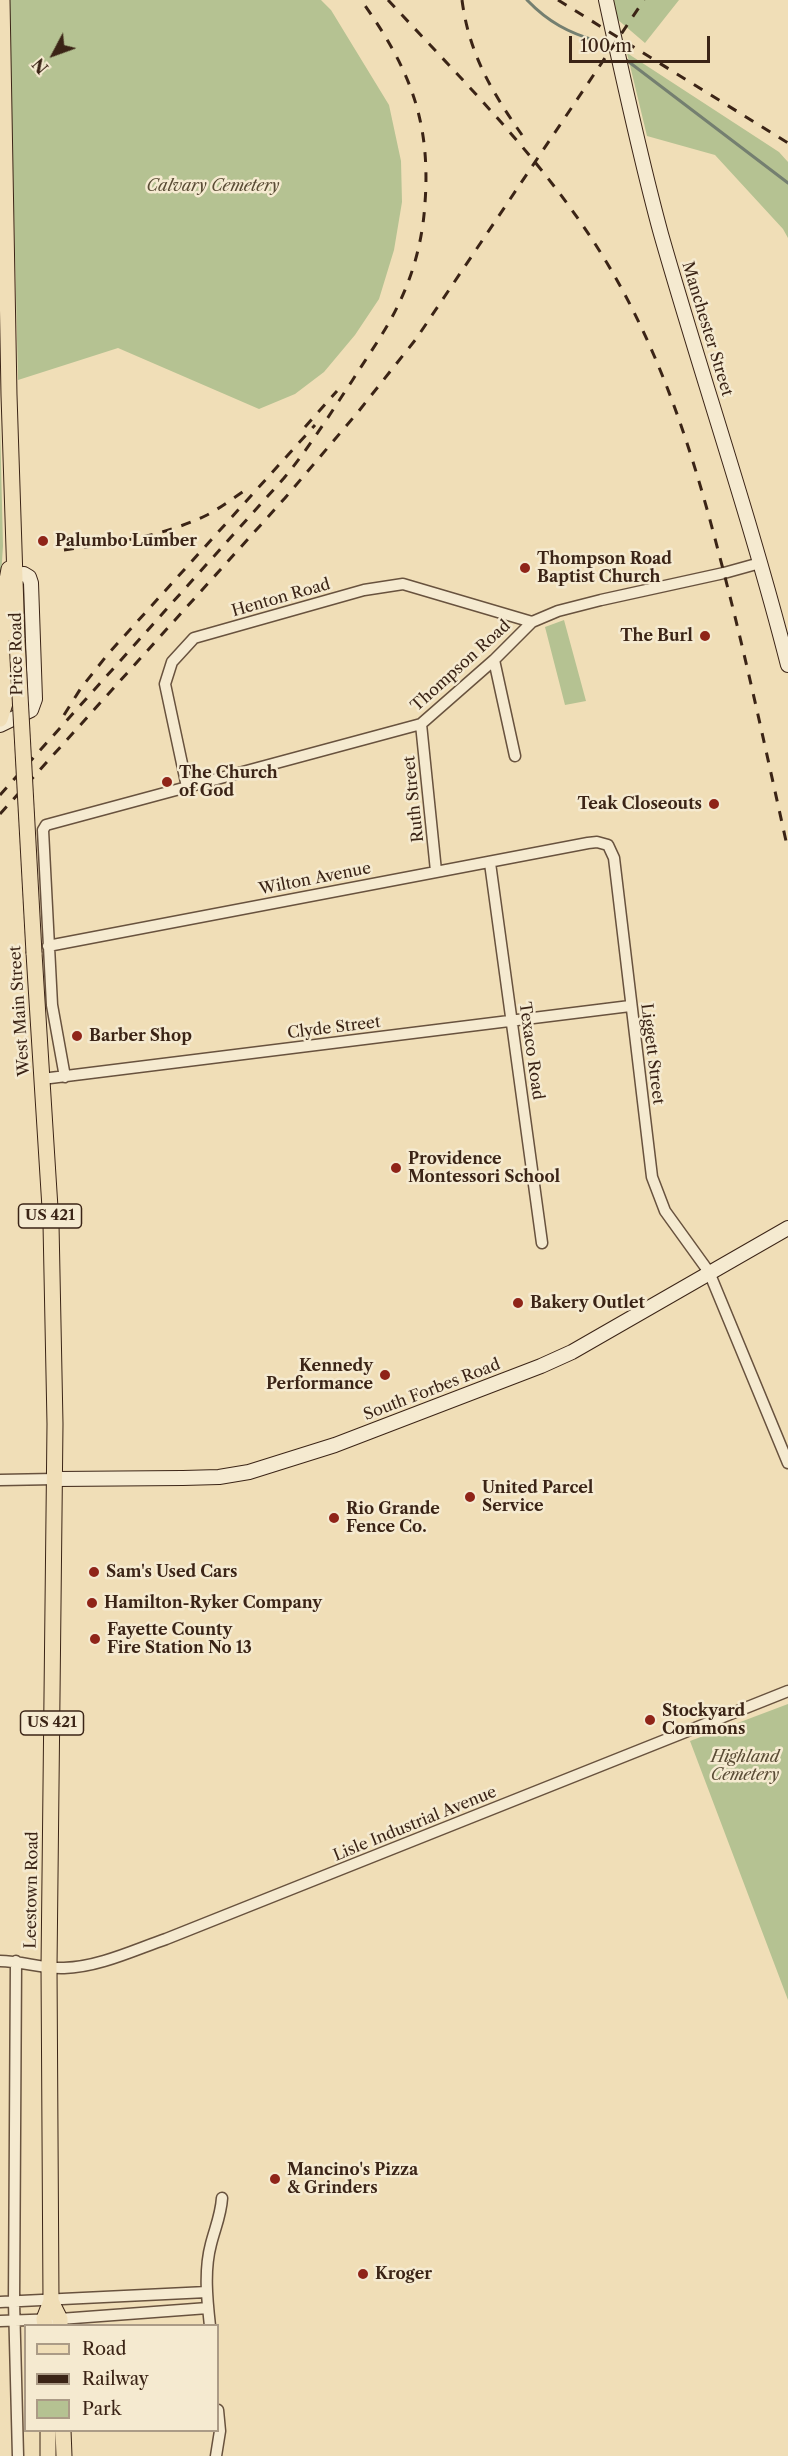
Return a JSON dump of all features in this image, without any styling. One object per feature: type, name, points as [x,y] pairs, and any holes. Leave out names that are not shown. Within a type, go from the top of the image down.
[{"type":"main road","name":"West Main Street","points":[[2,0],[14,575],[51,1234],[55,1479]]},
{"type":"main road","name":"Manchester Street","points":[[606,0],[661,231],[788,664]]},
{"type":"main road","points":[[0,719],[6,700],[3,595],[13,542]]},
{"type":"main road","name":"Price Road","points":[[0,725],[31,710],[36,699],[31,583],[29,577],[24,574],[14,575]]},
{"type":"main road","name":"South Forbes Road","points":[[55,1479],[219,1477],[273,1465],[335,1445],[541,1366],[603,1336],[709,1272],[788,1228]]},
{"type":"main road","name":"Leestown Road","points":[[52,2322],[49,1966],[55,1479]]},
{"type":"main road","points":[[48,2432],[48,2456]]},
{"type":"main road","points":[[63,2432],[64,2456]]},
{"type":"street","name":"Thompson Road","points":[[48,946],[43,830],[51,822],[79,817],[421,724],[494,660],[532,622],[558,611],[714,576],[760,563]]},
{"type":"street","name":"Henton Road","points":[[188,787],[165,684],[172,662],[194,638],[364,590],[403,584],[532,622]]},
{"type":"street","points":[[494,660],[515,756]]},
{"type":"street","name":"Ruth Street","points":[[421,724],[436,871]]},
{"type":"street","name":"Wilton Avenue","points":[[48,946],[588,843]]},
{"type":"street","name":"Liggett Street","points":[[588,843],[604,843],[614,858],[648,1154],[657,1194],[665,1211],[709,1272]]},
{"type":"street","name":"Texaco Road","points":[[490,862],[542,1243]]},
{"type":"street","points":[[48,946],[52,1005],[65,1077]]},
{"type":"street","name":"Clyde Street","points":[[42,1080],[630,1006]]},
{"type":"street","points":[[709,1272],[788,1463]]},
{"type":"street","points":[[0,1479],[55,1479]]},
{"type":"street","name":"Lisle Industrial Avenue","points":[[0,1961],[16,1961],[61,1968],[78,1967],[166,1939],[788,1691]]},
{"type":"street","points":[[16,1961],[14,2302],[18,2456]]},
{"type":"street","points":[[210,2324],[207,2292],[211,2245],[220,2218],[222,2198]]},
{"type":"street","points":[[0,2302],[207,2292]]},
{"type":"street","points":[[0,2321],[52,2322],[208,2308]]},
{"type":"street","points":[[216,2456],[220,2431],[219,2420]]},
{"type":"green space","name":"Calvary Cemetery","points":[[9,0],[321,0],[331,10],[389,105],[401,161],[402,202],[394,250],[379,299],[355,335],[324,372],[295,394],[259,409],[118,348],[18,380]]},
{"type":"green space","points":[[613,0],[679,0],[645,43],[617,19]]},
{"type":"green space","points":[[627,53],[779,152],[788,162],[788,238],[783,229],[715,155],[647,136]]},
{"type":"green space","points":[[0,421],[3,546],[0,592]]},
{"type":"green space","points":[[564,620],[586,701],[565,705],[545,627]]},
{"type":"green space","name":"Highland Cemetery","points":[[788,1704],[788,2000],[690,1741]]},
{"type":"waterway","points":[[527,0],[559,26],[597,41]]},
{"type":"waterway","points":[[625,59],[788,183]]},
{"type":"railway","points":[[0,795],[284,478],[311,443],[352,381],[384,331],[406,288],[418,252],[425,203],[426,173],[420,120],[404,72],[392,48],[361,0]]},
{"type":"railway","points":[[388,0],[476,94],[559,192],[607,263],[644,332],[674,404],[709,516],[729,591],[788,850]]},
{"type":"railway","points":[[462,0],[470,38],[483,72],[522,135]]},
{"type":"railway","points":[[558,0],[788,143]]},
{"type":"railway","points":[[0,814],[285,498],[416,339],[644,0]]},
{"type":"railway","points":[[305,427],[337,391]]},
{"type":"railway","points":[[64,715],[81,688],[108,654],[315,425]]},
{"type":"railway","points":[[64,550],[137,538],[190,523],[224,505],[250,487]]},
{"type":"place","name":"Palumbo Lumber","points":[[43,541]]},
{"type":"place","name":"Thompson Road Baptist Church","points":[[525,568]]},
{"type":"place","name":"The Burl","points":[[705,636]]},
{"type":"place","name":"The Church of God","points":[[167,782]]},
{"type":"place","name":"Teak Closeouts","points":[[714,804]]},
{"type":"place","name":"Barber Shop","points":[[77,1036]]},
{"type":"place","name":"Providence Montessori School","points":[[396,1168]]},
{"type":"place","name":"Bakery Outlet","points":[[518,1303]]},
{"type":"place","name":"Kennedy Performance","points":[[385,1375]]},
{"type":"place","name":"United Parcel Service","points":[[470,1497]]},
{"type":"place","name":"Rio Grande Fence Co.","points":[[334,1518]]},
{"type":"place","name":"Sam's Used Cars","points":[[94,1572]]},
{"type":"place","name":"Hamilton-Ryker Company","points":[[92,1603]]},
{"type":"place","name":"Fayette County Fire Station No 13","points":[[95,1639]]},
{"type":"place","name":"Stockyard Commons","points":[[650,1720]]},
{"type":"place","name":"Mancino's Pizza & Grinders","points":[[275,2179]]},
{"type":"place","name":"Kroger","points":[[363,2274]]}]
